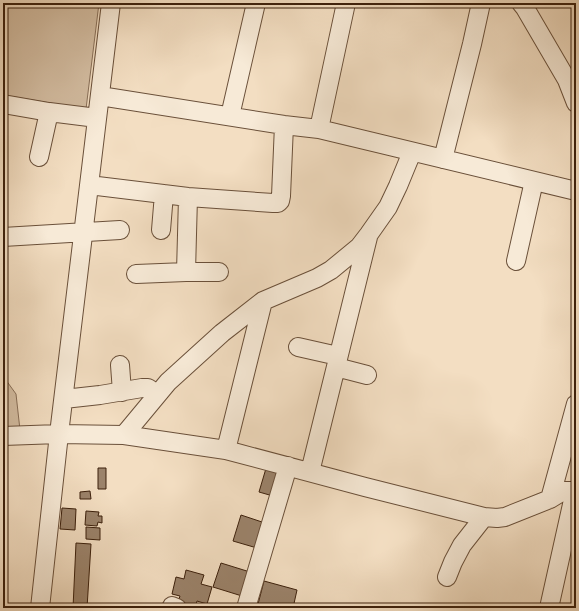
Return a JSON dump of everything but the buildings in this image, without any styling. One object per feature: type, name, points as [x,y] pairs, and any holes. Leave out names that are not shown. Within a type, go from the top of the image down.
[{"type":"street","points":[[40,608],[59,434],[111,3]]},
{"type":"street","points":[[230,116],[256,3]]},
{"type":"street","points":[[319,129],[346,3]]},
{"type":"street","points":[[443,159],[481,3]]},
{"type":"street","points":[[521,3],[567,80],[576,103]]},
{"type":"street","points":[[100,96],[284,126],[319,129],[576,191]]},
{"type":"street","points":[[3,104],[48,112],[97,118]]},
{"type":"street","points":[[39,157],[48,112]]},
{"type":"street","points":[[89,185],[188,197],[278,203],[281,196],[284,126]]},
{"type":"street","points":[[124,435],[168,382],[222,333],[264,301],[317,278],[331,270],[359,247],[388,207],[412,152]]},
{"type":"street","points":[[516,261],[534,181]]},
{"type":"street","points":[[161,230],[164,194]]},
{"type":"street","points":[[186,272],[188,197]]},
{"type":"street","points":[[3,237],[120,230]]},
{"type":"street","points":[[310,472],[369,234]]},
{"type":"street","points":[[136,274],[219,272]]},
{"type":"street","points":[[226,450],[264,301]]},
{"type":"street","points":[[298,347],[367,375]]},
{"type":"street","points":[[120,365],[122,392]]},
{"type":"street","points":[[64,399],[142,388],[148,388],[158,394]]},
{"type":"street","points":[[550,499],[576,404]]},
{"type":"street","points":[[3,436],[59,434],[124,435],[226,450],[484,517],[505,517],[550,499],[563,491],[575,491],[549,608]]},
{"type":"street","points":[[246,608],[288,466]]},
{"type":"street","points":[[447,577],[462,546],[484,517]]},
{"type":"shaded area","points":[[3,3],[99,3],[86,109],[3,95]]},
{"type":"shaded area","points":[[3,376],[16,394],[20,430],[3,431]]}]
